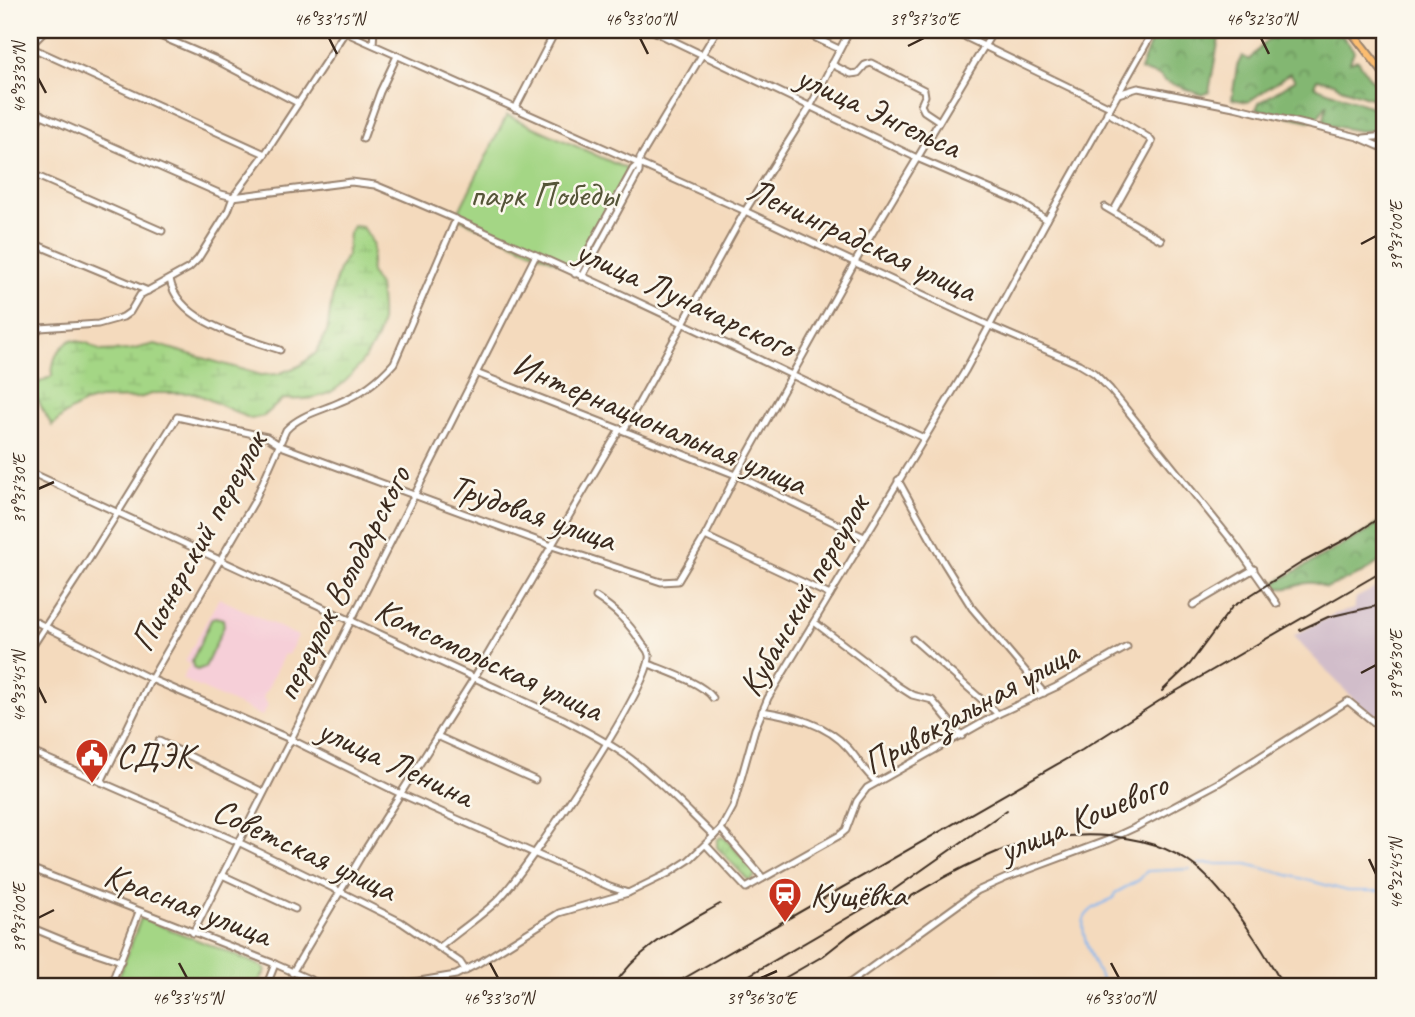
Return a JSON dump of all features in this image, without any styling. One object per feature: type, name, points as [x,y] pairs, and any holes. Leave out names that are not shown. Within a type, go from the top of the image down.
[{"type":"main road","points":[[1349,30],[1385,75]]},
{"type":"street","points":[[46,30],[30,46],[265,154]]},
{"type":"street","points":[[146,30],[214,59],[298,103]]},
{"type":"street","points":[[353,35],[364,30]]},
{"type":"street","points":[[373,44],[374,30]]},
{"type":"street","points":[[515,109],[556,30]]},
{"type":"street","name":"улица Энгельса","points":[[651,30],[917,158],[1020,202],[1046,220]]},
{"type":"street","points":[[582,277],[639,172],[639,158],[717,30]]},
{"type":"street","points":[[799,30],[839,50]]},
{"type":"street","points":[[292,973],[474,678],[622,429],[746,211],[810,107],[850,30]]},
{"type":"street","points":[[951,30],[1108,109],[1149,138],[1152,142],[1114,210]]},
{"type":"street","points":[[830,595],[705,536],[736,475],[855,262],[993,30]]},
{"type":"street","name":"Кубанский переулок","points":[[383,987],[424,979],[439,979],[466,971],[559,913],[628,893],[669,873],[706,845],[721,829],[741,788],[762,710],[990,326],[1046,220],[1154,30]]},
{"type":"street","points":[[30,323],[40,328],[98,324],[123,317],[130,312],[140,295],[189,268],[198,259],[233,197],[265,154],[342,31]]},
{"type":"street","name":"Ленинградская улица","points":[[342,31],[746,211],[1094,373],[1110,389],[1254,569],[1277,604]]},
{"type":"street","points":[[363,139],[397,56]]},
{"type":"street","points":[[831,64],[851,74],[858,73],[865,65],[872,63],[924,90],[925,96],[921,105],[924,111],[939,121]]},
{"type":"street","points":[[1118,94],[1138,88],[1234,107],[1358,138],[1385,149]]},
{"type":"street","name":"улица Луначарского","points":[[30,110],[233,197],[351,182],[375,185],[536,255],[792,373],[924,438]]},
{"type":"street","points":[[30,139],[41,114]]},
{"type":"street","points":[[1358,138],[1385,136]]},
{"type":"street","points":[[575,274],[639,164]]},
{"type":"street","points":[[30,173],[162,231]]},
{"type":"street","points":[[1105,207],[1161,240]]},
{"type":"street","name":"Пионерский переулок","points":[[102,782],[150,679],[254,502],[286,430],[293,422],[344,401],[376,380],[394,363],[456,219]]},
{"type":"street","points":[[30,242],[148,291]]},
{"type":"street","name":"переулок Володарского","points":[[193,933],[536,255]]},
{"type":"street","points":[[170,279],[175,297],[192,312],[237,337],[280,350]]},
{"type":"street","points":[[30,338],[40,328]]},
{"type":"street","name":"Интернациональная улица","points":[[476,373],[736,475],[864,537]]},
{"type":"street","name":"Трудовая улица","points":[[119,512],[177,417],[267,437],[281,446],[415,496],[661,582],[678,581],[705,536]]},
{"type":"street","name":"Комсомольская улица","points":[[30,472],[561,718],[607,742],[658,781],[714,836]]},
{"type":"street","points":[[898,480],[972,608],[1044,693]]},
{"type":"street","points":[[30,650],[119,512]]},
{"type":"street","points":[[1193,605],[1254,569]]},
{"type":"street","points":[[440,947],[500,898],[535,854],[631,705],[649,664],[647,649],[629,623],[596,597]]},
{"type":"street","name":"улица Ленина","points":[[30,619],[150,679],[290,739],[401,794],[628,893]]},
{"type":"street","points":[[814,622],[898,686],[912,695],[932,700],[962,736]]},
{"type":"street","points":[[913,639],[998,714]]},
{"type":"street","name":"Привокзальная улица","points":[[706,845],[746,888],[840,835],[846,830],[862,794],[877,782],[998,714],[1044,693],[1127,647]]},
{"type":"street","points":[[649,664],[692,683],[707,691],[713,698]]},
{"type":"street","name":"улица Кошевого","points":[[844,987],[977,891],[1133,828],[1220,782],[1348,701],[1375,723]]},
{"type":"street","points":[[762,710],[799,719],[830,733],[850,750],[870,777],[877,782]]},
{"type":"street","points":[[1375,723],[1385,726]]},
{"type":"street","points":[[1375,723],[1385,735]]},
{"type":"street","points":[[437,736],[535,780]]},
{"type":"street","points":[[159,741],[263,792]]},
{"type":"street","name":"Советская улица","points":[[30,751],[238,842],[401,922],[460,962],[466,971]]},
{"type":"street","points":[[721,829],[763,878]]},
{"type":"street","name":"Красная улица","points":[[30,868],[327,987]]},
{"type":"street","points":[[222,875],[295,909]]},
{"type":"street","points":[[110,987],[139,912]]},
{"type":"street","points":[[30,927],[121,961]]},
{"type":"street","points":[[265,987],[275,964]]},
{"type":"shaded area","points":[[1385,583],[1385,713],[1369,715],[1293,636],[1334,614],[1354,609],[1356,598]]},
{"type":"shaded area","points":[[219,598],[298,636],[288,655],[284,654],[263,698],[268,705],[262,716],[182,679],[190,664],[185,661]]},
{"type":"green space","points":[[1159,30],[1209,30],[1219,38],[1209,92],[1202,95],[1140,70],[1149,46]]},
{"type":"green space","points":[[1291,30],[1338,30],[1354,51],[1350,62],[1358,60],[1370,78],[1385,91],[1385,103],[1334,83],[1317,79],[1314,86],[1385,112],[1385,130],[1359,131],[1323,124],[1327,104],[1318,117],[1310,121],[1256,109],[1259,103],[1295,80],[1290,73],[1248,102],[1232,99],[1237,66],[1242,56],[1249,60],[1267,40]]},
{"type":"green space","name":"парк Победы","points":[[507,115],[629,170],[575,270],[456,217]]},
{"type":"green space","points":[[353,226],[362,227],[373,245],[371,271],[379,285],[381,324],[378,337],[370,351],[348,379],[331,392],[310,398],[283,399],[264,416],[251,419],[195,393],[155,393],[139,398],[99,399],[84,403],[52,426],[30,387],[52,376],[56,355],[71,340],[87,343],[101,351],[130,350],[155,344],[261,375],[278,374],[299,366],[316,353],[327,332],[334,286],[347,255],[349,233]]},
{"type":"green space","points":[[1385,518],[1385,558],[1363,573],[1326,588],[1311,583],[1289,588],[1274,587],[1273,584],[1370,530]]},
{"type":"green space","points":[[215,617],[223,619],[224,626],[205,667],[197,670],[192,661],[211,620]]},
{"type":"green space","points":[[725,838],[755,872],[755,876],[749,881],[717,847],[717,840]]},
{"type":"green space","points":[[141,918],[266,970],[256,987],[115,987]]},
{"type":"waterway","points":[[1198,864],[1247,864],[1348,891],[1385,891]]},
{"type":"waterway","points":[[1105,987],[1086,942],[1083,924],[1085,917],[1094,908],[1114,898],[1115,893],[1139,880],[1147,871],[1190,869]]},
{"type":"railway","points":[[1162,691],[1190,664],[1232,607],[1385,514]]},
{"type":"railway","points":[[669,987],[1082,750],[1159,701],[1385,570]]},
{"type":"railway","points":[[1300,630],[1328,617],[1385,604]]},
{"type":"railway","points":[[729,987],[885,896],[1007,810]]},
{"type":"railway","points":[[848,936],[939,880],[997,852],[1021,844],[1073,836],[1126,838],[1175,854],[1208,878],[1244,923],[1284,987]]},
{"type":"railway","points":[[613,987],[647,949],[720,904]]},
{"type":"railway","points":[[769,987],[823,956],[856,930]]},
{"type":"place","name":"СДЭК","points":[[92,785]]},
{"type":"place","name":"Кущёвка","points":[[785,924]]}]
